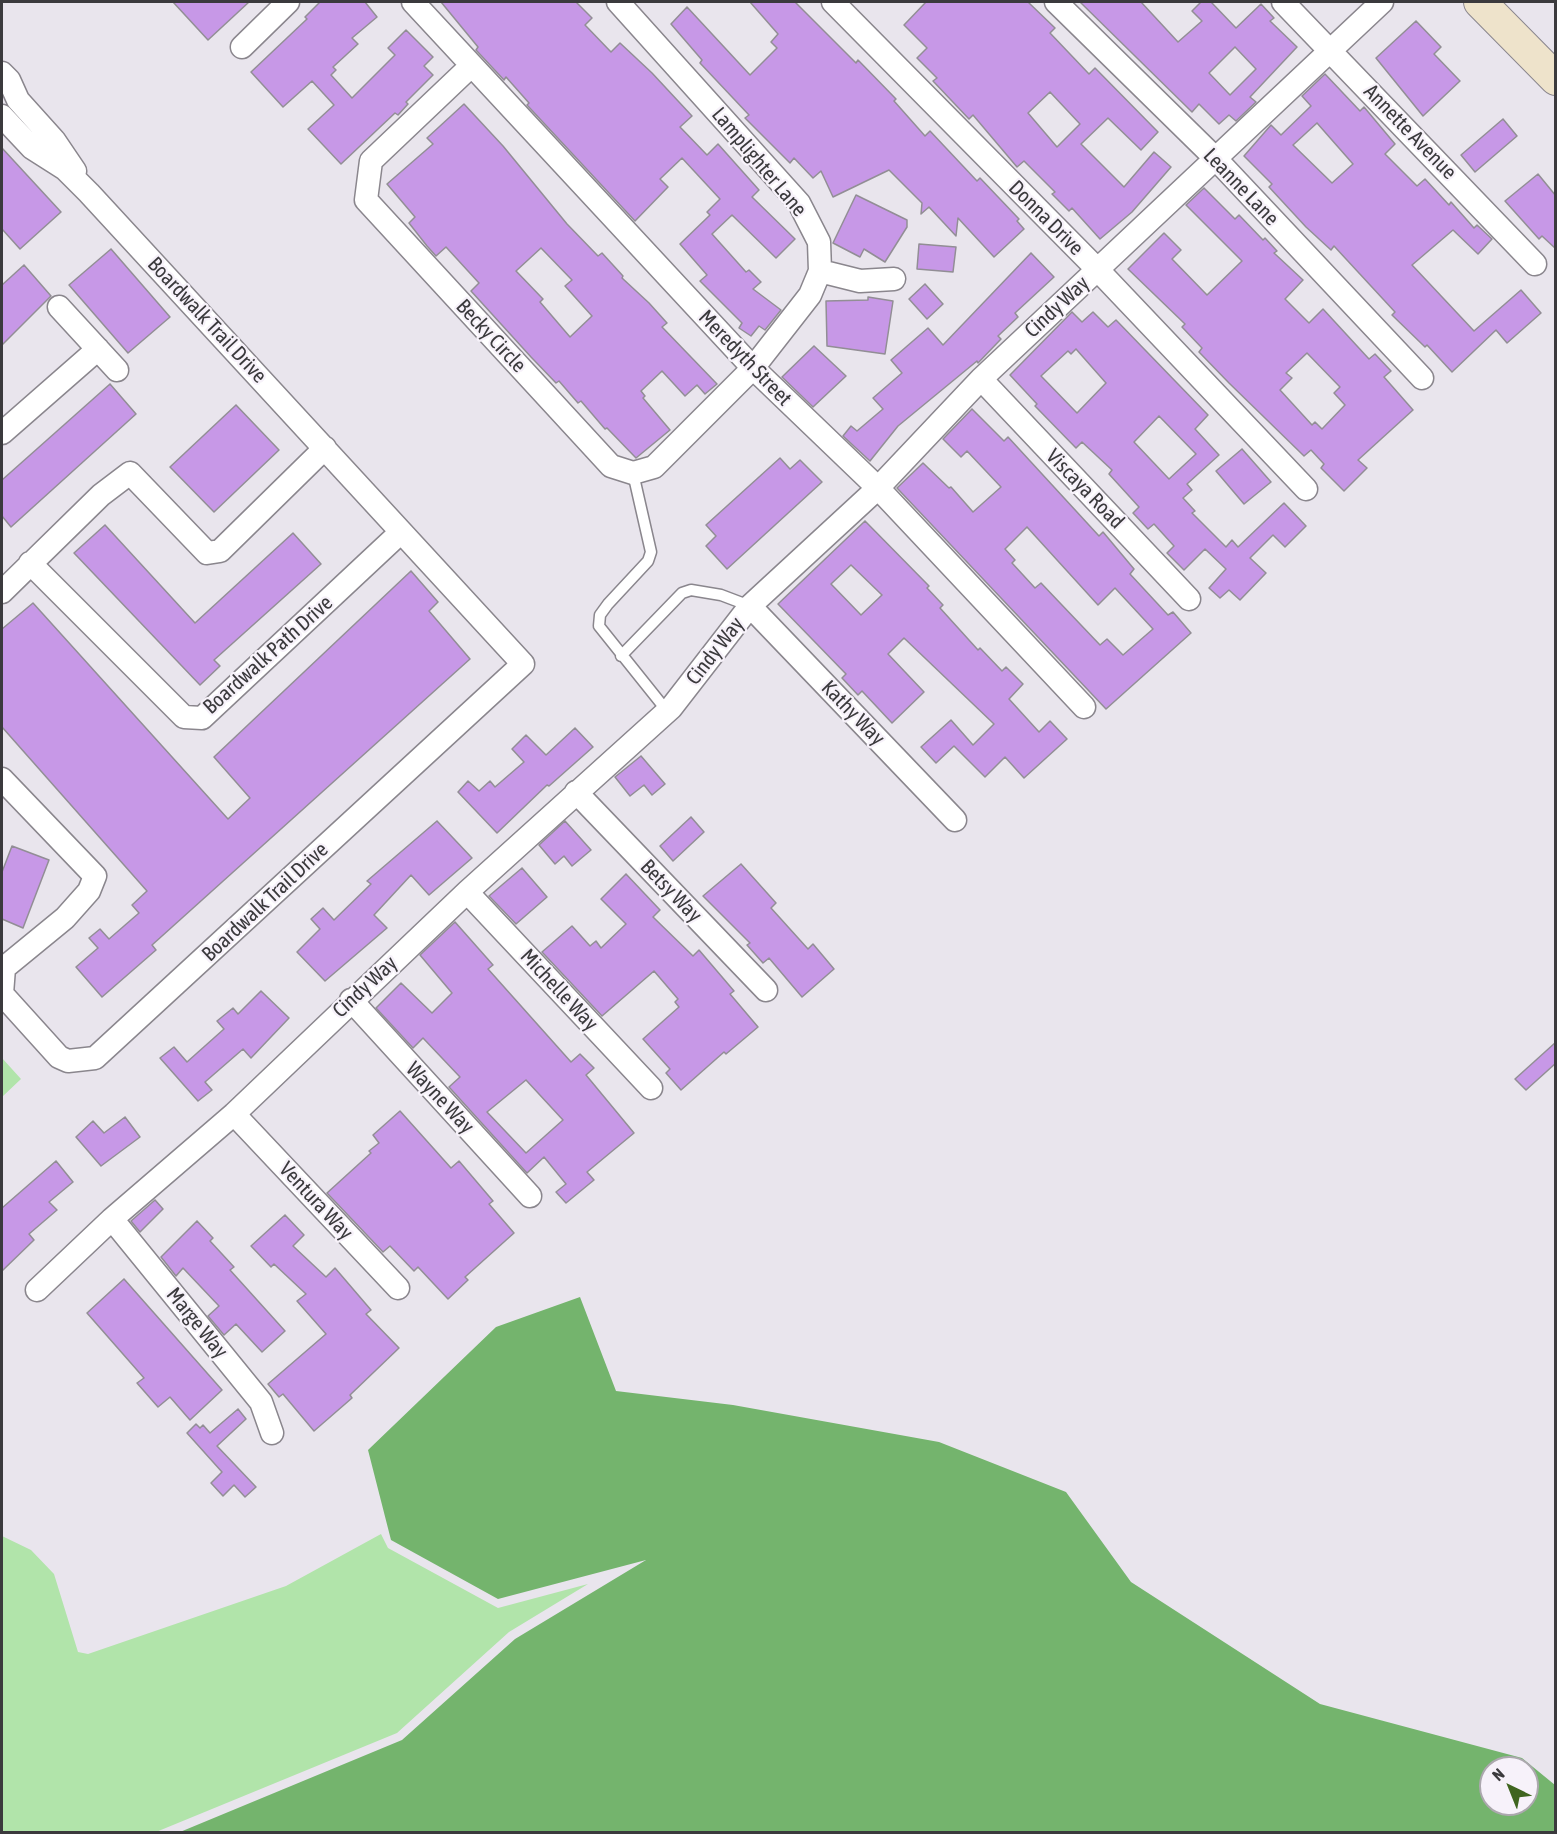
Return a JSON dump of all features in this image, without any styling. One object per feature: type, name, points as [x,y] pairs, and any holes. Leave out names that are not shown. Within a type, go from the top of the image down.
[{"type":"street","points":[[242,47],[288,2]]},
{"type":"street","name":"Meredyth Street","points":[[413,2],[753,368],[878,488],[1084,707]]},
{"type":"street","name":"Lamplighter Lane","points":[[618,2],[799,203],[819,242],[820,271],[810,295],[753,368]]},
{"type":"street","name":"Donna Drive","points":[[833,2],[1097,269],[1306,489]]},
{"type":"street","name":"Leanne Lane","points":[[1056,2],[1215,158],[1422,378]]},
{"type":"street","name":"Annette Avenue","points":[[1283,2],[1332,50],[1535,264]]},
{"type":"street","name":"Cindy Way","points":[[37,1290],[112,1219],[234,1114],[466,892],[667,711],[750,606],[878,488],[981,379],[1382,2]]},
{"type":"street","points":[[1480,2],[1556,79]]},
{"type":"street","name":"Becky Circle","points":[[471,66],[371,161],[366,200],[611,466],[633,473]]},
{"type":"street","name":"Boardwalk Trail Drive","points":[[2,73],[9,80],[18,100],[54,140],[89,193]]},
{"type":"street","name":"Boardwalk Trail Drive","points":[[2,116],[32,148],[65,169],[89,193],[523,664],[95,1058],[68,1061],[59,1057],[2,994],[4,968],[65,918],[89,891],[95,876],[2,779]]},
{"type":"street","points":[[820,271],[860,281],[894,279]]},
{"type":"street","points":[[59,307],[117,370]]},
{"type":"street","points":[[2,433],[98,349]]},
{"type":"street","points":[[633,473],[654,467],[753,368]]},
{"type":"street","name":"Viscaya Road","points":[[981,379],[1189,599]]},
{"type":"street","points":[[2,592],[101,495],[130,473],[207,553],[220,551],[325,448]]},
{"type":"street","name":"Boardwalk Path Drive","points":[[30,563],[184,717],[202,718],[401,532]]},
{"type":"street","name":"Kathy Way","points":[[750,606],[956,820]]},
{"type":"street","name":"Betsy Way","points":[[576,792],[766,990]]},
{"type":"street","name":"Michelle Way","points":[[466,892],[651,1088]]},
{"type":"street","name":"Wayne Way","points":[[351,1000],[530,1196]]},
{"type":"street","name":"Ventura Way","points":[[234,1114],[398,1288]]},
{"type":"street","name":"Marge Way","points":[[112,1219],[261,1402],[272,1432]]},
{"type":"lane","points":[[633,473],[651,552],[648,561],[600,615],[599,626],[667,711]]},
{"type":"lane","points":[[621,656],[682,593],[691,590],[721,595],[750,606]]},
{"type":"green space","points":[[2,1058],[21,1079],[2,1097]]},
{"type":"green space","points":[[580,1297],[616,1391],[733,1405],[939,1442],[1066,1492],[1131,1582],[1320,1704],[1515,1756],[1479,1756],[1479,1816],[1539,1816],[1539,1772],[1555,1785],[1555,1832],[180,1832],[402,1740],[515,1639],[646,1560],[498,1599],[391,1540],[368,1450],[496,1327]]},
{"type":"green space","points":[[381,1534],[388,1548],[498,1608],[588,1584],[509,1632],[397,1733],[156,1832],[2,1832],[2,1536],[31,1550],[54,1574],[78,1652],[88,1654],[286,1586]]},
{"type":"building","points":[[173,2],[249,2],[208,40]]},
{"type":"building","points":[[320,2],[365,2],[377,17],[352,38],[358,44],[333,67],[336,70],[331,75],[352,98],[395,55],[388,48],[406,30],[433,57],[424,66],[433,75],[406,102],[408,104],[398,115],[395,113],[341,164],[308,129],[334,105],[312,81],[283,107],[251,72],[307,19],[305,17]]},
{"type":"building","points":[[441,2],[576,2],[592,18],[585,25],[611,52],[620,43],[652,73],[692,116],[680,127],[707,155],[718,144],[759,190],[752,197],[795,239],[776,258],[732,215],[712,234],[746,272],[749,270],[761,282],[753,289],[781,310],[765,330],[759,326],[751,336],[739,328],[742,323],[700,281],[707,275],[680,244],[710,215],[707,212],[720,199],[682,158],[660,179],[668,187],[635,221],[527,105],[529,103],[506,77],[504,80],[476,50],[478,47]]},
{"type":"building","points":[[750,2],[795,2],[856,63],[858,60],[896,99],[894,101],[925,136],[930,131],[977,181],[980,178],[1019,219],[1017,221],[1024,229],[994,257],[958,218],[956,236],[929,207],[921,214],[922,203],[889,170],[833,197],[821,171],[813,178],[794,158],[790,163],[745,118],[749,115],[700,63],[702,60],[671,24],[687,7],[750,75],[777,48],[771,42],[778,34]]},
{"type":"building","points":[[926,2],[1028,2],[1055,28],[1050,33],[1089,74],[1095,68],[1158,132],[1141,150],[1108,118],[1081,144],[1124,187],[1154,152],[1171,167],[1132,212],[1100,239],[1072,208],[1069,211],[1052,194],[1055,192],[1024,161],[1017,167],[973,115],[969,119],[933,81],[937,78],[917,58],[927,48],[904,25]],"holes":[[[1050,92],[1080,124],[1057,147],[1028,113]]]},
{"type":"building","points":[[1080,2],[1141,2],[1178,42],[1202,21],[1192,11],[1201,2],[1211,2],[1236,28],[1261,4],[1274,18],[1270,21],[1297,47],[1250,97],[1256,102],[1236,121],[1229,115],[1219,124],[1199,104],[1192,112]],"holes":[[[1235,47],[1256,69],[1230,95],[1209,73]]]},
{"type":"building","points":[[1416,21],[1441,47],[1434,54],[1460,81],[1423,116],[1376,58]]},
{"type":"building","points":[[1325,74],[1360,111],[1364,107],[1395,144],[1385,154],[1417,186],[1425,179],[1449,205],[1451,202],[1474,228],[1477,225],[1492,239],[1478,254],[1453,230],[1412,265],[1474,331],[1521,290],[1541,313],[1507,343],[1496,330],[1452,372],[1427,345],[1425,347],[1392,315],[1395,312],[1334,246],[1331,250],[1306,227],[1269,187],[1272,184],[1244,156],[1271,125],[1281,135],[1311,106],[1302,96]],"holes":[[[1317,123],[1353,164],[1332,183],[1293,145]]]},
{"type":"building","points":[[464,104],[503,146],[567,224],[598,256],[602,253],[623,276],[622,278],[649,303],[667,323],[662,327],[717,384],[705,394],[697,385],[685,396],[662,371],[641,391],[645,396],[643,398],[670,430],[636,458],[607,428],[605,429],[581,401],[578,403],[559,381],[556,383],[471,291],[479,283],[446,247],[436,256],[409,223],[415,217],[387,184],[433,144],[427,138]],"holes":[[[541,248],[572,280],[565,286],[592,316],[570,337],[540,302],[543,299],[516,271]]]},
{"type":"building","points":[[1503,119],[1517,136],[1475,172],[1461,155]]},
{"type":"building","points":[[2,148],[61,212],[20,249],[2,229]]},
{"type":"building","points":[[1538,174],[1556,196],[1556,249],[1542,236],[1539,239],[1505,201]]},
{"type":"building","points":[[1204,188],[1235,219],[1239,215],[1263,240],[1265,238],[1277,251],[1274,253],[1303,280],[1285,299],[1309,323],[1323,309],[1369,359],[1375,354],[1391,371],[1384,377],[1413,410],[1358,460],[1367,468],[1344,491],[1321,468],[1324,464],[1311,450],[1304,456],[1229,383],[1199,352],[1202,348],[1182,327],[1185,324],[1128,269],[1164,233],[1181,250],[1172,259],[1207,295],[1242,261],[1186,205]],"holes":[[[1307,353],[1340,387],[1334,393],[1345,405],[1322,429],[1315,422],[1312,425],[1280,390],[1292,378],[1286,373]]]},
{"type":"building","points":[[856,195],[907,220],[907,227],[885,262],[864,249],[860,257],[833,243]]},
{"type":"building","points":[[919,244],[956,247],[953,272],[917,269]]},
{"type":"building","points":[[111,249],[170,317],[128,353],[69,285]]},
{"type":"building","points":[[1031,253],[1054,277],[1015,313],[1018,317],[998,336],[1001,339],[978,363],[977,361],[898,426],[870,461],[843,436],[851,426],[857,431],[883,409],[873,398],[902,373],[891,360],[928,328],[943,345]]},
{"type":"building","points":[[24,265],[51,296],[2,345],[2,285]]},
{"type":"building","points":[[925,284],[943,304],[927,319],[909,299]]},
{"type":"building","points":[[868,297],[893,301],[885,354],[827,346],[826,301],[868,300]]},
{"type":"building","points":[[1072,312],[1082,322],[1093,312],[1108,327],[1116,320],[1208,415],[1195,429],[1219,455],[1187,484],[1192,490],[1183,498],[1195,511],[1192,513],[1226,547],[1232,540],[1238,547],[1284,503],[1306,526],[1285,547],[1273,535],[1250,558],[1266,573],[1240,600],[1229,590],[1220,598],[1209,588],[1226,569],[1205,549],[1184,570],[1167,553],[1174,546],[1154,524],[1148,529],[1133,513],[1139,507],[1109,474],[1112,470],[1082,442],[1076,448],[1035,406],[1037,404],[1010,375]],"holes":[[[1076,349],[1106,383],[1077,413],[1041,376],[1068,351],[1071,354]],[[1159,416],[1196,454],[1169,479],[1134,442]]]},
{"type":"building","points":[[814,346],[846,376],[813,407],[782,377]]},
{"type":"building","points":[[110,384],[136,414],[11,527],[2,516],[2,480]]},
{"type":"building","points":[[236,405],[279,450],[214,512],[170,467]]},
{"type":"building","points":[[972,409],[1004,441],[1008,437],[1099,536],[1103,532],[1134,569],[1130,574],[1168,615],[1173,612],[1191,633],[1106,709],[897,488],[923,463],[949,488],[951,487],[973,512],[1001,487],[967,451],[961,457],[943,439]],"holes":[[[1027,527],[1098,605],[1115,588],[1153,629],[1123,655],[1107,639],[1100,645],[1041,583],[1035,588],[1012,563],[1015,560],[1005,549]]]},
{"type":"building","points":[[1242,449],[1271,482],[1244,504],[1216,471]]},
{"type":"building","points":[[780,458],[790,469],[800,460],[822,482],[727,569],[706,546],[716,536],[706,525]]},
{"type":"building","points":[[865,521],[929,586],[927,588],[943,605],[940,608],[978,650],[980,648],[1002,671],[1006,667],[1023,684],[1009,699],[1039,732],[1050,721],[1067,739],[1024,778],[1005,757],[985,777],[954,746],[936,763],[921,747],[951,720],[973,745],[994,724],[904,638],[888,654],[924,692],[892,723],[862,691],[858,695],[842,678],[846,674],[778,604]],"holes":[[[851,565],[882,595],[861,615],[831,584]]]},
{"type":"building","points":[[105,525],[195,623],[293,533],[321,564],[214,660],[220,666],[200,685],[74,553]]},
{"type":"building","points":[[411,571],[438,602],[429,611],[470,659],[152,945],[156,950],[102,997],[76,967],[98,948],[89,938],[100,929],[109,939],[139,913],[132,905],[147,891],[2,727],[2,629],[33,603],[228,819],[250,798],[214,757]]},
{"type":"building","points":[[575,728],[593,747],[549,786],[547,785],[497,833],[458,792],[468,781],[479,791],[490,781],[495,787],[524,762],[512,749],[526,735],[546,755]]},
{"type":"building","points":[[641,756],[665,784],[652,795],[644,785],[630,796],[615,777]]},
{"type":"building","points":[[691,817],[704,832],[673,861],[660,846]]},
{"type":"building","points":[[437,821],[472,858],[429,895],[411,875],[374,915],[387,928],[325,981],[297,952],[320,929],[311,919],[323,908],[334,920],[371,884],[367,881]]},
{"type":"building","points":[[565,821],[591,850],[572,866],[564,856],[555,864],[539,845]]},
{"type":"building","points":[[12,846],[49,860],[23,928],[2,919],[2,872]]},
{"type":"building","points":[[741,864],[776,903],[771,908],[808,949],[813,944],[834,969],[802,997],[769,958],[763,963],[747,945],[750,943],[703,896]]},
{"type":"building","points":[[522,868],[547,897],[516,924],[489,896]]},
{"type":"building","points":[[626,874],[660,910],[653,917],[693,956],[699,950],[734,991],[730,994],[758,1027],[726,1054],[724,1052],[681,1090],[666,1073],[670,1069],[643,1039],[679,1007],[675,1002],[678,999],[654,971],[602,1016],[542,952],[572,926],[590,946],[596,941],[601,948],[626,924],[601,899]]},
{"type":"building","points":[[455,922],[493,965],[488,969],[571,1062],[580,1054],[594,1068],[586,1075],[634,1133],[587,1172],[594,1180],[566,1203],[556,1192],[566,1184],[544,1157],[527,1173],[449,1087],[460,1077],[423,1038],[413,1048],[376,1008],[401,983],[432,1013],[452,993],[420,955]],"holes":[[[526,1080],[563,1120],[526,1153],[487,1112]]]},
{"type":"building","points":[[261,991],[289,1018],[251,1058],[243,1049],[205,1082],[212,1090],[198,1101],[160,1058],[174,1047],[187,1062],[224,1029],[217,1021],[233,1008],[238,1014]]},
{"type":"building","points":[[1556,1042],[1556,1063],[1526,1090],[1515,1079]]},
{"type":"building","points":[[400,1111],[451,1168],[459,1161],[493,1201],[489,1204],[514,1233],[465,1277],[468,1280],[448,1299],[418,1267],[414,1271],[390,1246],[383,1252],[327,1193],[371,1153],[369,1151],[379,1143],[373,1135]]},
{"type":"building","points":[[125,1117],[140,1137],[101,1166],[76,1137],[93,1121],[104,1133]]},
{"type":"building","points":[[56,1161],[73,1182],[49,1202],[57,1210],[29,1234],[34,1240],[2,1271],[2,1208]]},
{"type":"building","points":[[155,1200],[163,1209],[140,1232],[131,1221]]},
{"type":"building","points":[[285,1215],[304,1235],[293,1246],[326,1277],[335,1268],[371,1310],[366,1314],[399,1348],[350,1395],[352,1398],[314,1431],[283,1394],[279,1397],[268,1384],[326,1334],[297,1301],[306,1294],[274,1264],[271,1267],[251,1246]]},
{"type":"building","points":[[197,1221],[213,1238],[210,1241],[234,1267],[230,1270],[285,1331],[262,1352],[236,1324],[224,1335],[208,1316],[219,1306],[183,1268],[176,1276],[161,1257]]},
{"type":"building","points":[[124,1279],[222,1390],[190,1420],[170,1397],[158,1407],[137,1383],[144,1378],[87,1313]]},
{"type":"building","points":[[238,1409],[246,1419],[217,1446],[256,1487],[245,1497],[234,1485],[223,1496],[211,1483],[222,1472],[187,1433],[196,1424],[200,1428],[203,1425],[210,1433]]}]
